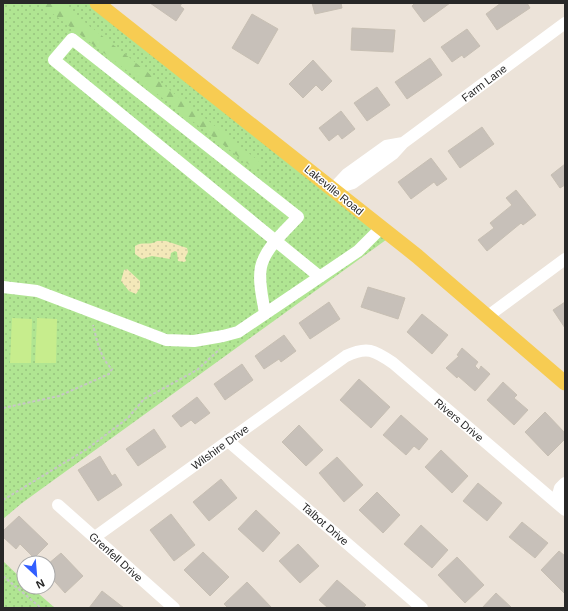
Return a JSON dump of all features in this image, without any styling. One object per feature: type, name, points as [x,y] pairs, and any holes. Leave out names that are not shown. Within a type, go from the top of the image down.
[{"type":"main road","name":"Lakeville Road","points":[[97,3],[333,189],[488,316],[565,383]]},
{"type":"street","name":"Farm Lane","points":[[333,189],[347,174],[386,146],[403,143],[565,23]]},
{"type":"street","points":[[265,314],[261,291],[261,267],[268,251],[275,243],[298,217],[72,39],[54,60],[275,243],[320,277]]},
{"type":"street","points":[[3,288],[37,291],[166,340],[194,341],[238,332],[363,246],[381,228]]},
{"type":"street","points":[[488,316],[565,259]]},
{"type":"street","name":"Rivers Drive","points":[[346,356],[358,351],[370,350],[382,355],[562,503]]},
{"type":"street","name":"Wilshire Drive","points":[[94,537],[346,356]]},
{"type":"street","name":"Talbot Drive","points":[[228,441],[422,608]]},
{"type":"street","points":[[562,503],[560,488],[565,483]]},
{"type":"street","name":"Grenfell Drive","points":[[58,505],[174,608]]},
{"type":"path","points":[[3,408],[59,396],[109,374],[112,369],[107,364],[101,352],[92,322],[93,312]]},
{"type":"path","points":[[3,500],[87,449],[132,414],[144,399],[197,370],[218,351],[223,342],[223,336]]},
{"type":"path","points":[[3,576],[41,608]]},
{"type":"green space","points":[[3,3],[94,3],[390,237],[22,503],[3,519]]},
{"type":"green space","points":[[39,3],[61,3],[261,163],[256,170]]},
{"type":"green space","points":[[12,318],[32,319],[31,363],[10,363]]},
{"type":"green space","points":[[37,318],[57,319],[56,363],[35,363]]},
{"type":"green space","points":[[3,561],[16,573],[16,595],[40,595],[55,608],[3,608]]},
{"type":"sand","points":[[157,241],[166,241],[187,248],[188,252],[185,258],[186,261],[178,261],[177,252],[175,251],[171,253],[170,259],[152,256],[142,259],[135,254],[135,246]]},
{"type":"sand","points":[[127,269],[140,281],[140,288],[136,294],[129,291],[121,281],[124,270]]},
{"type":"building","points":[[150,3],[182,3],[180,6],[184,9],[176,21]]},
{"type":"building","points":[[312,3],[341,3],[342,8],[315,14]]},
{"type":"building","points":[[415,3],[450,3],[424,22],[412,6]]},
{"type":"building","points":[[501,3],[527,3],[530,8],[497,30],[486,14]]},
{"type":"building","points":[[252,14],[278,29],[258,64],[232,48]]},
{"type":"building","points":[[352,28],[395,30],[393,52],[351,50]]},
{"type":"building","points":[[467,29],[480,46],[464,58],[462,55],[452,62],[441,47]]},
{"type":"building","points":[[430,58],[442,75],[407,99],[395,82]]},
{"type":"building","points":[[313,60],[332,81],[322,91],[316,85],[303,98],[289,84]]},
{"type":"building","points":[[377,87],[390,105],[367,121],[354,103]]},
{"type":"building","points":[[341,111],[355,129],[342,139],[338,134],[329,141],[319,128]]},
{"type":"building","points":[[482,127],[494,144],[460,168],[448,151]]},
{"type":"building","points":[[431,158],[447,179],[437,186],[434,182],[411,199],[398,182]]},
{"type":"building","points":[[565,164],[565,185],[560,188],[551,175]]},
{"type":"building","points":[[516,190],[536,215],[523,225],[521,223],[487,251],[478,240],[494,228],[490,223],[512,205],[506,198]]},
{"type":"building","points":[[368,287],[405,298],[398,319],[361,307]]},
{"type":"building","points":[[329,302],[340,319],[310,339],[299,323]]},
{"type":"building","points":[[565,302],[565,328],[553,310]]},
{"type":"building","points":[[422,314],[448,335],[432,354],[407,332]]},
{"type":"building","points":[[284,335],[296,351],[281,362],[279,359],[264,369],[255,356]]},
{"type":"building","points":[[462,348],[478,362],[475,366],[479,370],[481,366],[490,374],[475,391],[446,368],[459,356],[457,355]]},
{"type":"building","points":[[242,364],[253,380],[225,400],[214,384]]},
{"type":"building","points":[[359,379],[390,407],[371,428],[340,400]]},
{"type":"building","points":[[503,382],[517,395],[514,398],[528,410],[514,425],[487,400]]},
{"type":"building","points":[[197,397],[210,413],[195,424],[191,420],[181,427],[172,416]]},
{"type":"building","points":[[545,412],[565,433],[565,439],[548,456],[525,432]]},
{"type":"building","points":[[401,415],[428,439],[419,450],[414,446],[406,455],[383,435]]},
{"type":"building","points":[[299,425],[323,450],[306,466],[282,442]]},
{"type":"building","points":[[154,429],[166,447],[138,466],[126,449]]},
{"type":"building","points":[[441,450],[468,476],[452,493],[425,467]]},
{"type":"building","points":[[100,456],[112,476],[115,474],[122,485],[98,501],[78,470]]},
{"type":"building","points":[[337,457],[363,485],[344,502],[319,473]]},
{"type":"building","points":[[221,479],[237,498],[209,521],[193,502]]},
{"type":"building","points":[[478,483],[502,503],[487,521],[463,501]]},
{"type":"building","points":[[377,492],[400,515],[383,533],[359,510]]},
{"type":"building","points":[[256,510],[280,533],[263,552],[238,529]]},
{"type":"building","points":[[171,514],[195,545],[174,561],[150,530]]},
{"type":"building","points":[[19,516],[48,544],[37,555],[31,555],[20,544],[16,549],[3,537],[3,531]]},
{"type":"building","points":[[522,522],[548,543],[535,558],[509,537]]},
{"type":"building","points":[[421,525],[448,550],[432,568],[404,544]]},
{"type":"building","points":[[298,544],[319,566],[300,583],[279,561]]},
{"type":"building","points":[[559,551],[565,556],[565,594],[541,570]]},
{"type":"building","points":[[203,552],[229,577],[210,596],[184,570]]},
{"type":"building","points":[[61,553],[83,576],[65,593],[56,583],[56,557]]},
{"type":"building","points":[[457,557],[484,585],[465,603],[438,575]]},
{"type":"building","points":[[337,580],[366,605],[363,608],[328,608],[319,600]]},
{"type":"building","points":[[247,582],[272,608],[228,608],[224,604]]},
{"type":"building","points":[[102,591],[124,608],[89,608]]},
{"type":"building","points":[[496,593],[512,608],[482,608]]}]
